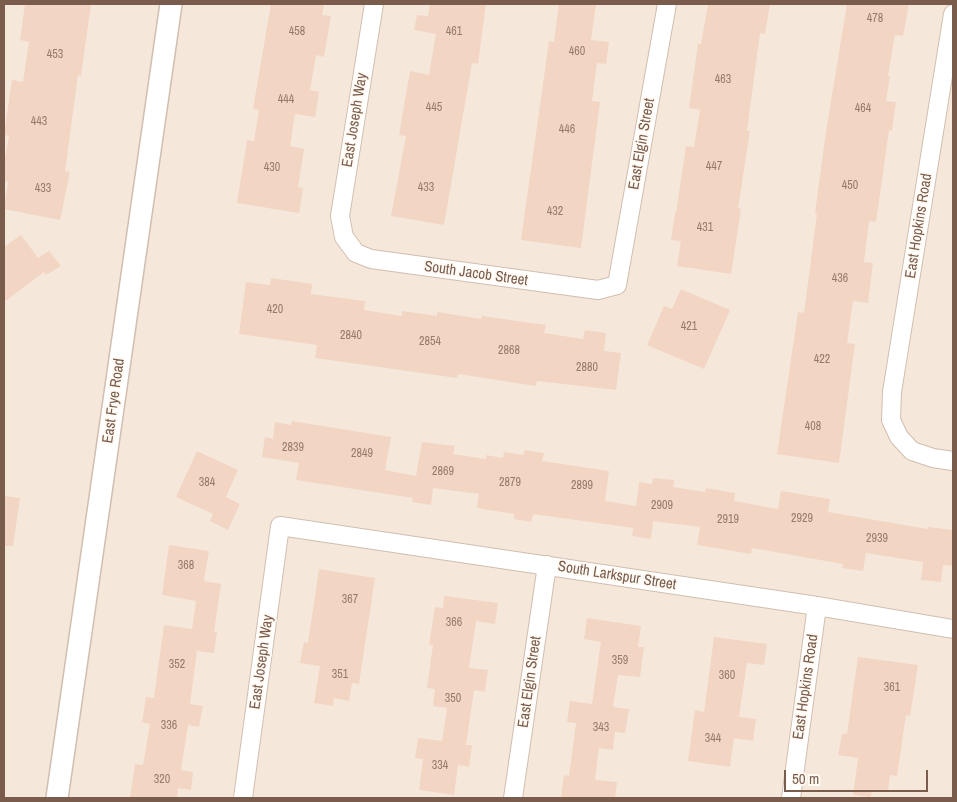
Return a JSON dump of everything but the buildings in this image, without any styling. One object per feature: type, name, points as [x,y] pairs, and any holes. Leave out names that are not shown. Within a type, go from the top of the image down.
[{"type":"street","name":"East Frye Road","points":[[57,798],[171,4]]},
{"type":"street","name":"East Joseph Way","points":[[344,237],[340,216],[374,4]]},
{"type":"street","name":"East Elgin Street","points":[[616,285],[667,4]]},
{"type":"street","name":"East Hopkins Road","points":[[953,14],[892,392],[891,420],[898,437],[912,451],[953,462]]},
{"type":"street","name":"South Jacob Street","points":[[344,237],[356,253],[371,259],[578,288],[598,290],[616,285]]},
{"type":"street","name":"East Joseph Way","points":[[243,798],[280,526]]},
{"type":"street","name":"South Larkspur Street","points":[[280,526],[817,606],[953,629]]},
{"type":"street","name":"East Elgin Street","points":[[513,798],[546,565]]},
{"type":"street","name":"East Hopkins Road","points":[[791,798],[817,606]]},
{"type":"shaded area","points":[[4,4],[953,4],[953,798],[4,798]]}]
